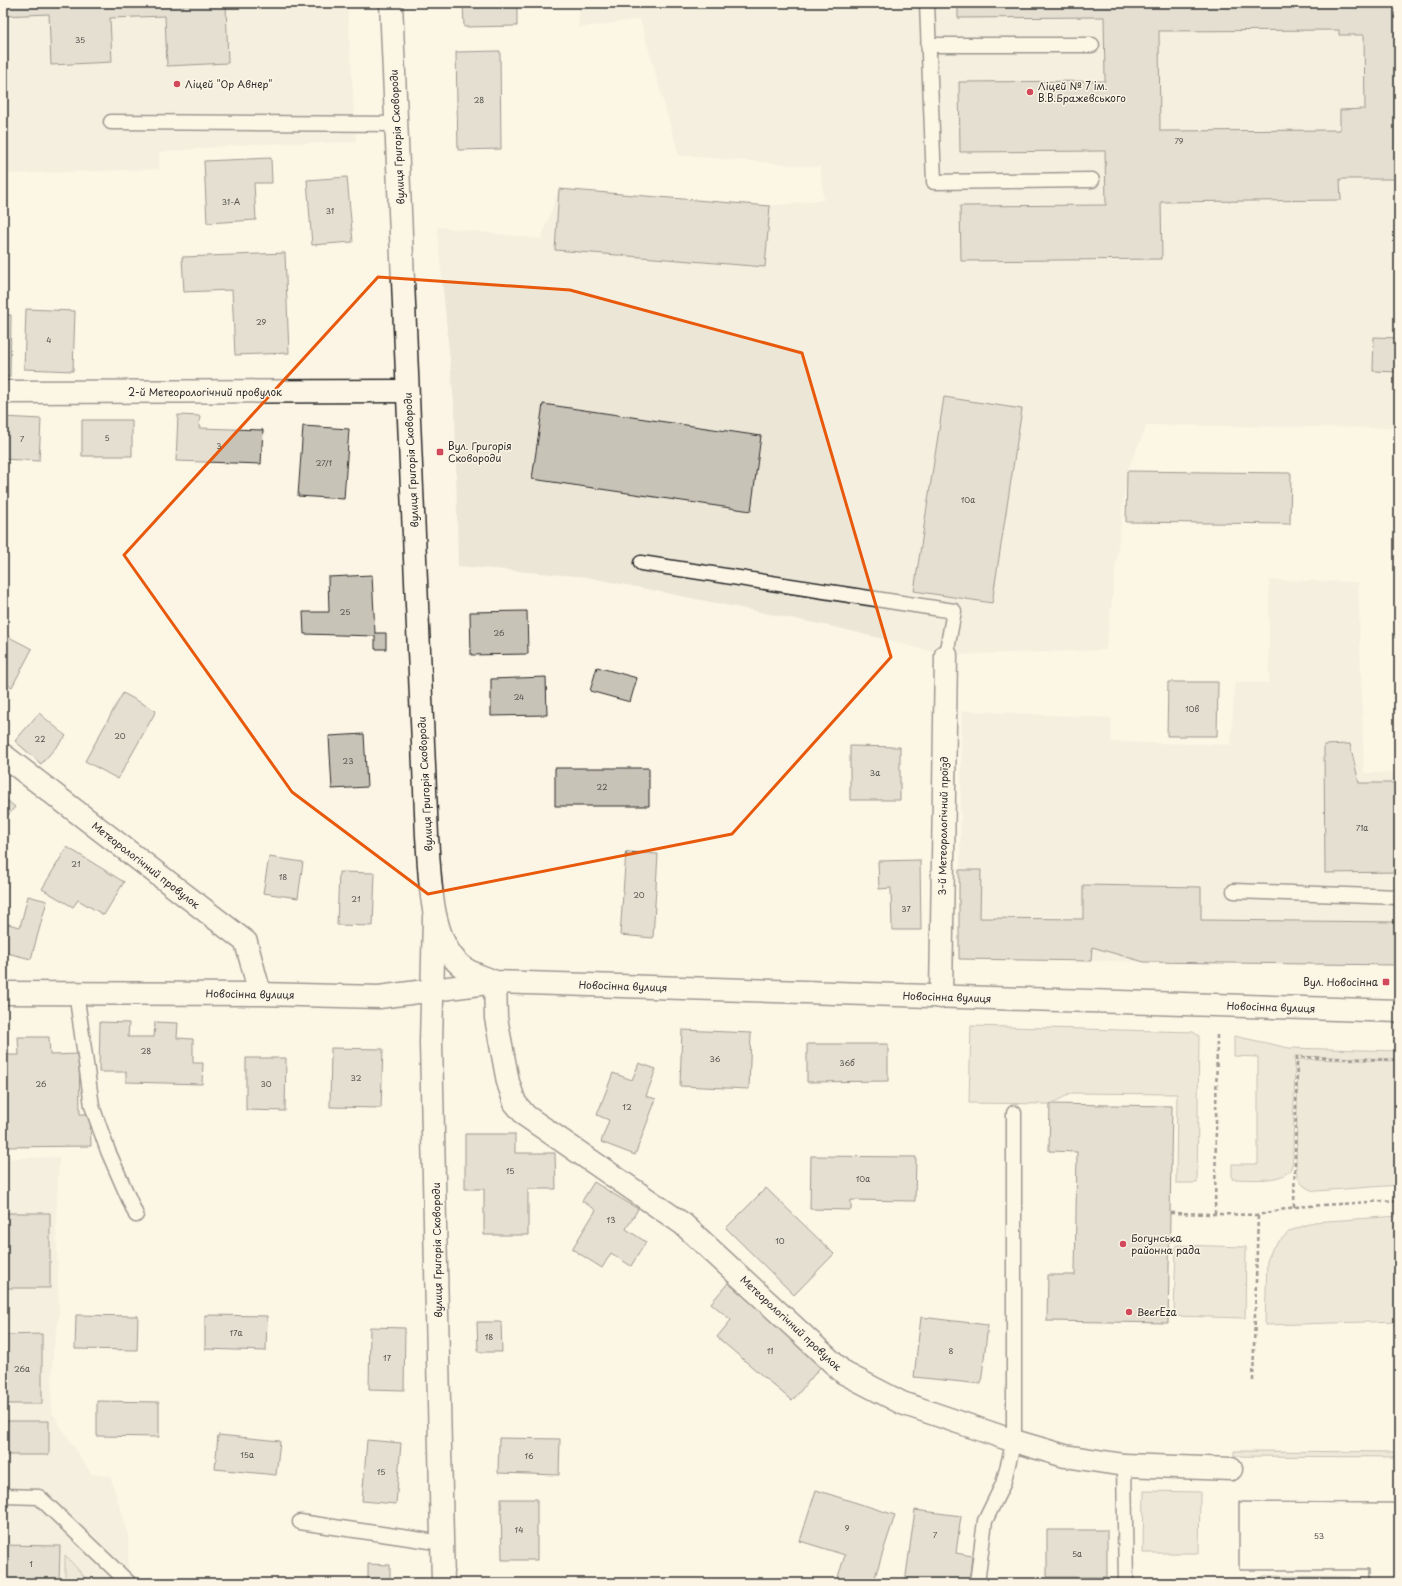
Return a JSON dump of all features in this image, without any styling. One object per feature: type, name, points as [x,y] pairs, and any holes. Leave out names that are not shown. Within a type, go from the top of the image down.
[{"type":"street","name":"вулиця Григорія Сковороди","points":[[390,3],[397,124],[407,391],[428,836],[434,917],[431,1043],[443,1583]]},
{"type":"street","name":"2-й Метеорологічний провулок","points":[[3,392],[407,391]]},
{"type":"street","name":"3-й Метеорологічний проїзд","points":[[942,996],[946,655]]},
{"type":"street","name":"Метеорологічний провулок","points":[[3,755],[246,942],[260,994]]},
{"type":"street","name":"вулиця Григорія Сковороди","points":[[434,917],[454,959],[466,970]]},
{"type":"street","name":"Новосінна вулиця","points":[[466,970],[495,982]]},
{"type":"street","name":"Новосінна вулиця","points":[[3,993],[76,992],[379,997],[495,982],[1399,1011]]},
{"type":"street","name":"Метеорологічний провулок","points":[[495,982],[496,1018],[508,1082],[515,1102],[526,1116],[683,1224],[844,1373],[902,1403],[1014,1441],[1065,1456],[1124,1465],[1231,1469]]},
{"type":"lane","points":[[927,3],[934,182],[1092,180]]},
{"type":"lane","points":[[928,45],[1092,45]]},
{"type":"lane","points":[[111,122],[397,124]]},
{"type":"lane","points":[[641,563],[954,611],[946,655]]},
{"type":"lane","points":[[1234,891],[1399,897]]},
{"type":"lane","points":[[76,992],[92,1106],[108,1151],[136,1215]]},
{"type":"lane","points":[[977,1583],[985,1521],[1003,1484],[1014,1441],[1014,1113]]},
{"type":"lane","points":[[1124,1465],[1126,1583]]},
{"type":"lane","points":[[3,1496],[38,1498],[128,1583]]},
{"type":"lane","points":[[300,1522],[443,1543]]},
{"type":"path","points":[[1215,1214],[1217,1029]]},
{"type":"path","points":[[1294,1207],[1297,1058],[1399,1060]]},
{"type":"path","points":[[1170,1213],[1258,1215],[1294,1207],[1399,1200]]},
{"type":"path","points":[[1253,1381],[1258,1215]]},
{"type":"highlighted area","points":[[378,277],[570,290],[802,353],[891,657],[732,834],[428,894],[292,792],[124,555]]},
{"type":"shaded area","name":"Ліцей \"Ор Авнер\"","points":[[3,3],[347,3],[356,142],[250,144],[159,152],[159,169],[3,174]]},
{"type":"shaded area","points":[[580,3],[1399,3],[1399,428],[1147,425],[1127,471],[1106,650],[946,655],[839,628],[587,577],[458,566],[455,413],[437,227],[541,239],[559,189],[770,206],[824,200],[820,167],[679,155],[640,19],[578,28]]},
{"type":"shaded area","points":[[1269,580],[1358,582],[1364,773],[1399,773],[1399,965],[959,959],[962,711],[1111,718],[1111,742],[1231,745],[1235,682],[1269,683]]},
{"type":"shaded area","points":[[971,1026],[1193,1032],[1199,1036],[1197,1183],[1176,1183],[1177,1094],[1072,1093],[1050,1104],[969,1103]]},
{"type":"shaded area","points":[[1234,1036],[1289,1048],[1399,1051],[1399,1059],[1295,1056],[1293,1157],[1290,1170],[1279,1177],[1271,1179],[1232,1179],[1232,1164],[1258,1164],[1258,1057],[1234,1056]]},
{"type":"shaded area","points":[[1298,1059],[1399,1061],[1399,1185],[1316,1191],[1308,1189],[1302,1184],[1298,1178],[1296,1170]]},
{"type":"shaded area","points":[[59,1157],[56,1223],[59,1316],[53,1351],[51,1411],[91,1474],[110,1476],[128,1533],[128,1583],[3,1583],[3,1159]]},
{"type":"shaded area","points":[[1399,1216],[1399,1321],[1265,1325],[1267,1261],[1273,1247],[1290,1231],[1314,1222]]},
{"type":"shaded area","points":[[1176,1245],[1246,1247],[1245,1318],[1174,1316]]},
{"type":"shaded area","points":[[1234,1451],[1399,1452],[1399,1457],[1234,1456]]},
{"type":"shaded area","points":[[1144,1491],[1200,1492],[1199,1553],[1143,1553]]},
{"type":"shaded area","points":[[65,1555],[90,1583],[65,1583]]},
{"type":"shaded area","points":[[1263,1576],[1350,1577],[1350,1583],[1258,1583]]},
{"type":"building","points":[[3,3],[226,3],[228,63],[167,66],[165,16],[110,18],[112,62],[51,65],[49,14],[3,16]]},
{"type":"building","points":[[463,3],[517,3],[517,26],[464,27]]},
{"type":"building","points":[[958,3],[1399,3],[1399,179],[1340,179],[1341,200],[1161,202],[1162,259],[961,261],[960,206],[1106,205],[1105,151],[960,152],[959,82],[1105,81],[1104,17],[958,18]],"holes":[[[1339,30],[1339,35],[1364,35],[1365,109],[1340,110],[1340,130],[1160,131],[1159,31]]]},
{"type":"building","points":[[500,51],[501,149],[458,150],[456,52]]},
{"type":"building","points":[[271,158],[272,183],[254,183],[256,220],[207,223],[204,161]]},
{"type":"building","points":[[347,177],[353,242],[312,245],[307,180]]},
{"type":"building","points":[[559,189],[770,206],[765,267],[555,250]]},
{"type":"building","points":[[285,253],[289,353],[235,355],[232,290],[184,292],[182,257]]},
{"type":"building","points":[[26,309],[75,311],[73,371],[24,369]]},
{"type":"building","points":[[3,315],[11,315],[10,377],[3,377]]},
{"type":"building","points":[[1374,337],[1399,338],[1399,372],[1373,371]]},
{"type":"building","points":[[944,397],[1022,409],[992,603],[914,591]]},
{"type":"building","points":[[543,404],[761,436],[751,511],[532,479]]},
{"type":"building","points":[[178,415],[200,416],[199,428],[263,430],[261,464],[176,461]]},
{"type":"building","points":[[3,417],[41,419],[39,461],[3,459]]},
{"type":"building","points":[[82,420],[132,420],[132,456],[82,456]]},
{"type":"building","points":[[303,426],[349,429],[344,499],[298,496]]},
{"type":"building","points":[[1127,471],[1291,473],[1290,524],[1126,522]]},
{"type":"building","points":[[372,575],[375,633],[386,633],[386,649],[375,649],[375,636],[304,634],[303,612],[329,612],[328,577]]},
{"type":"building","points":[[527,611],[528,654],[471,655],[470,612]]},
{"type":"building","points":[[3,634],[32,649],[12,687],[3,683]]},
{"type":"building","points":[[597,667],[637,678],[630,702],[590,691]]},
{"type":"building","points":[[546,677],[547,715],[491,716],[491,679]]},
{"type":"building","points":[[1168,682],[1218,682],[1217,736],[1167,736]]},
{"type":"building","points":[[123,693],[156,711],[118,779],[85,761]]},
{"type":"building","points":[[39,713],[66,736],[41,764],[15,741]]},
{"type":"building","points":[[364,734],[367,787],[332,789],[329,736]]},
{"type":"building","points":[[1350,744],[1359,783],[1399,783],[1399,872],[1325,873],[1324,745]]},
{"type":"building","points":[[850,746],[900,747],[900,800],[850,800]]},
{"type":"building","points":[[555,768],[649,768],[649,806],[555,806]]},
{"type":"building","points":[[3,797],[15,807],[3,821]]},
{"type":"building","points":[[67,847],[124,882],[104,915],[78,900],[73,907],[42,889]]},
{"type":"building","points":[[626,852],[658,854],[653,938],[620,935]]},
{"type":"building","points":[[269,857],[303,862],[298,898],[263,893]]},
{"type":"building","points":[[920,860],[921,930],[892,930],[891,888],[879,889],[878,861]]},
{"type":"building","points":[[959,870],[981,870],[980,918],[1083,919],[1083,885],[1201,887],[1201,920],[1399,922],[1399,965],[1144,962],[1092,947],[1091,961],[959,959]]},
{"type":"building","points":[[339,872],[375,873],[373,926],[337,925]]},
{"type":"building","points":[[28,896],[47,901],[31,959],[3,952],[4,923],[20,927]]},
{"type":"building","points":[[100,1022],[129,1023],[128,1037],[154,1037],[155,1022],[178,1023],[177,1038],[193,1039],[193,1063],[203,1063],[202,1084],[126,1082],[126,1072],[99,1072]]},
{"type":"building","points":[[682,1030],[751,1033],[749,1089],[680,1086]]},
{"type":"building","points":[[18,1037],[49,1037],[50,1055],[79,1054],[80,1114],[90,1114],[91,1146],[3,1147],[3,1055],[19,1055]]},
{"type":"building","points":[[807,1044],[888,1044],[888,1081],[807,1082]]},
{"type":"building","points":[[331,1048],[383,1049],[381,1108],[330,1107]]},
{"type":"building","points":[[246,1058],[286,1058],[285,1111],[246,1110]]},
{"type":"building","points":[[639,1063],[656,1069],[646,1096],[656,1099],[635,1155],[601,1142],[609,1120],[597,1115],[613,1073],[632,1080]]},
{"type":"building","name":"Богунська районна рада","points":[[1050,1104],[1172,1106],[1168,1323],[1047,1321],[1048,1275],[1075,1275],[1077,1152],[1049,1151]]},
{"type":"building","points":[[465,1134],[515,1134],[515,1153],[555,1153],[556,1189],[528,1189],[528,1235],[484,1235],[484,1189],[465,1189]]},
{"type":"building","points":[[811,1156],[916,1157],[915,1201],[851,1200],[851,1210],[810,1209]]},
{"type":"building","points":[[594,1182],[638,1209],[626,1229],[646,1242],[631,1266],[611,1253],[602,1268],[572,1249],[596,1210],[582,1201]]},
{"type":"building","points":[[766,1188],[834,1254],[794,1295],[726,1228]]},
{"type":"building","points":[[3,1213],[50,1213],[50,1288],[3,1288]]},
{"type":"building","points":[[728,1283],[823,1364],[792,1401],[717,1337],[731,1320],[711,1303]]},
{"type":"building","points":[[76,1315],[138,1316],[137,1350],[75,1349]]},
{"type":"building","points":[[205,1315],[267,1316],[266,1351],[205,1349]]},
{"type":"building","points":[[921,1317],[988,1325],[981,1384],[914,1377]]},
{"type":"building","points":[[477,1322],[501,1322],[502,1352],[478,1352]]},
{"type":"building","points":[[3,1325],[4,1335],[42,1334],[42,1404],[3,1404]]},
{"type":"building","points":[[370,1327],[405,1328],[404,1390],[369,1389]]},
{"type":"building","points":[[97,1401],[159,1402],[159,1437],[97,1436]]},
{"type":"building","points":[[3,1421],[49,1421],[49,1455],[3,1455]]},
{"type":"building","points":[[218,1435],[280,1441],[276,1475],[215,1469]]},
{"type":"building","points":[[499,1438],[560,1439],[559,1475],[498,1473]]},
{"type":"building","points":[[367,1440],[401,1443],[396,1504],[362,1501]]},
{"type":"building","points":[[816,1490],[895,1515],[873,1583],[836,1583],[845,1555],[800,1541]]},
{"type":"building","points":[[501,1499],[537,1499],[537,1560],[502,1560]]},
{"type":"building","points":[[1239,1502],[1392,1503],[1399,1509],[1399,1583],[1368,1583],[1368,1570],[1239,1570]]},
{"type":"building","points":[[1239,1502],[1399,1503],[1399,1583],[1368,1583],[1368,1570],[1239,1570]]},
{"type":"building","points":[[915,1510],[961,1516],[956,1553],[972,1556],[969,1583],[905,1583]]},
{"type":"building","points":[[1047,1530],[1107,1530],[1107,1577],[1047,1577]]},
{"type":"building","points":[[3,1545],[60,1546],[59,1583],[3,1583]]},
{"type":"building","points":[[368,1564],[390,1565],[390,1583],[368,1583]]},
{"type":"place","name":"Ліцей \"Ор Авнер\"","points":[[177,84]]},
{"type":"place","name":"Ліцей № 7 ім. В.В.Бражевського","points":[[1030,92]]},
{"type":"place","name":"Вул. Григорія Сковороди","points":[[440,452]]},
{"type":"place","name":"Вул. Новосінна","points":[[1386,982]]},
{"type":"place","name":"Богунська районна рада","points":[[1123,1244]]},
{"type":"place","name":"BeerЕza","points":[[1129,1312]]}]
